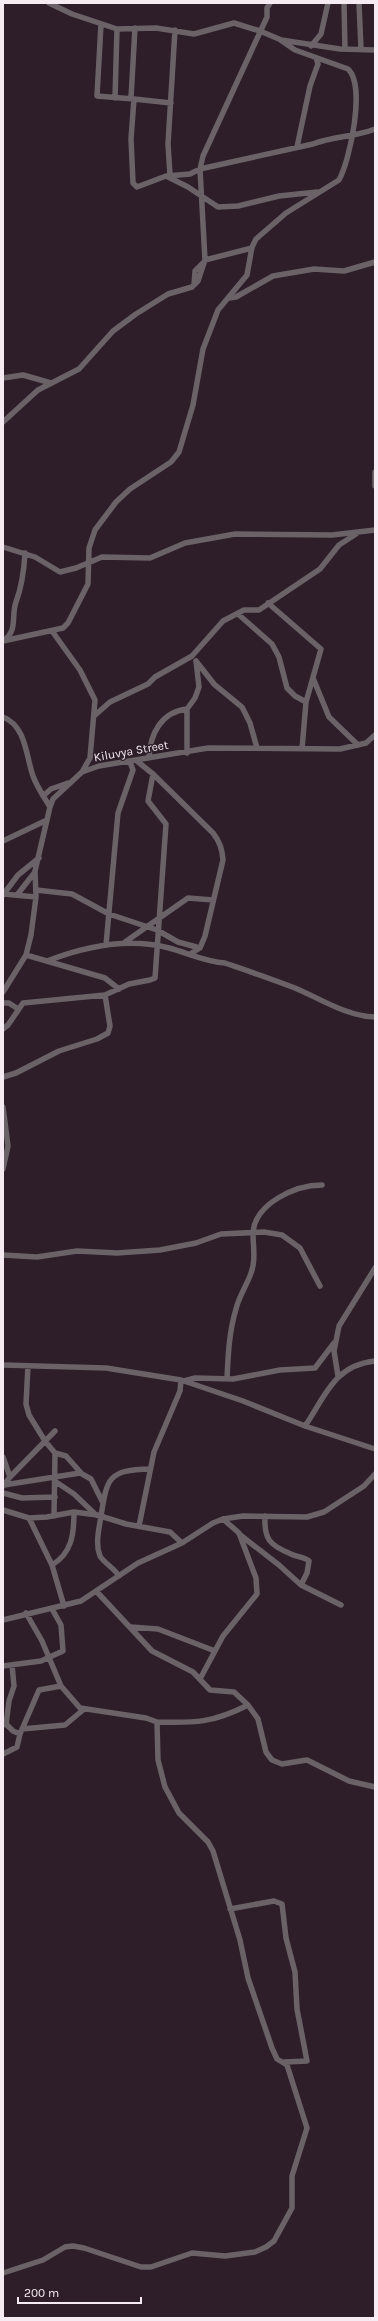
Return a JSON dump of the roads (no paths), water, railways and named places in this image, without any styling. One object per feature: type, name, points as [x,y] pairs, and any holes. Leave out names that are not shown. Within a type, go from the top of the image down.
[{"type":"street","points":[[49,3],[100,24],[117,28],[175,30],[194,34],[234,23],[260,31],[281,40],[311,46],[375,50]]},
{"type":"street","points":[[3,422],[29,397],[51,383],[79,369],[113,331],[136,314],[168,294],[194,285],[201,276],[205,261],[203,197],[200,169],[205,151],[260,31],[270,3]]},
{"type":"street","points":[[311,46],[321,34],[328,3]]},
{"type":"street","points":[[344,3],[344,49]]},
{"type":"street","points":[[359,3],[361,49]]},
{"type":"street","points":[[100,24],[98,96],[132,98],[171,103]]},
{"type":"street","points":[[115,98],[117,28]]},
{"type":"street","points":[[135,28],[131,139],[133,183],[137,187],[168,176],[190,174],[200,169],[352,134],[364,133],[375,129]]},
{"type":"street","points":[[168,176],[168,144],[175,30]]},
{"type":"street","points":[[3,641],[63,628],[75,613],[88,584],[89,548],[95,530],[116,502],[145,478],[171,462],[179,452],[193,405],[203,349],[218,310],[247,275],[252,248],[256,239],[274,222],[339,180],[343,173],[352,134],[357,87],[353,75],[348,68],[290,48],[281,40]]},
{"type":"street","points":[[297,147],[310,86],[318,64],[316,58]]},
{"type":"street","points":[[168,176],[184,184],[218,207],[226,207],[296,194],[319,192]]},
{"type":"street","points":[[205,261],[252,248]]},
{"type":"street","points":[[229,298],[236,297],[273,276],[314,269],[344,271],[375,262]]},
{"type":"street","points":[[3,378],[23,375],[51,383]]},
{"type":"street","points":[[375,472],[375,486]]},
{"type":"street","points":[[3,547],[42,560],[60,572],[76,568],[89,561],[109,556],[150,558],[185,543],[235,534],[276,536],[356,534],[375,530]]},
{"type":"street","points":[[94,716],[110,702],[148,684],[155,677],[192,656],[223,621],[247,609],[256,611],[320,569],[339,545],[356,534]]},
{"type":"street","points":[[3,641],[10,635],[13,629],[16,602],[24,575],[24,553]]},
{"type":"street","points":[[268,603],[320,646],[322,654],[306,702],[302,749]]},
{"type":"street","points":[[238,614],[272,644],[279,657],[287,688],[295,696],[306,702]]},
{"type":"street","points":[[52,631],[80,670],[95,700],[90,758],[82,772]]},
{"type":"street","points":[[192,656],[214,684],[242,707],[250,723],[258,748]]},
{"type":"street","points":[[187,753],[187,708],[198,693],[196,661]]},
{"type":"street","points":[[313,678],[329,717],[358,745]]},
{"type":"street","points":[[149,758],[151,742],[161,722],[176,711],[187,708]]},
{"type":"street","points":[[3,717],[11,720],[28,750],[33,775],[50,807]]},
{"type":"street","name":"Kiluvya Street","points":[[3,992],[26,955],[32,935],[36,897],[35,871],[50,807],[53,799],[82,772],[99,766],[187,753],[208,748],[324,750],[366,743],[375,735]]},
{"type":"street","points":[[90,758],[99,766]]},
{"type":"street","points":[[137,761],[164,783],[186,809],[201,821],[219,840],[223,860],[210,917],[200,948],[190,954]]},
{"type":"street","points":[[106,946],[118,813],[133,770],[130,762]]},
{"type":"street","points":[[3,1029],[8,1025],[20,1006],[27,1002],[105,994],[129,984],[153,980],[156,974],[157,930],[166,824],[148,801],[152,774]]},
{"type":"street","points":[[43,796],[51,789],[71,782]]},
{"type":"street","points":[[3,841],[47,820]]},
{"type":"street","points":[[3,895],[18,875],[39,858]]},
{"type":"street","points":[[17,896],[35,871]]},
{"type":"street","points":[[36,890],[72,894],[109,914],[157,930],[178,942],[200,948]]},
{"type":"street","points":[[3,895],[36,897]]},
{"type":"street","points":[[125,942],[190,897],[213,900]]},
{"type":"street","points":[[47,962],[76,950],[125,942],[157,946],[190,954],[216,963],[227,963],[294,988],[335,1007],[361,1016],[375,1017]]},
{"type":"street","points":[[26,955],[105,978],[119,989]]},
{"type":"street","points":[[3,1076],[16,1073],[59,1051],[97,1039],[108,1033],[110,1026],[105,994]]},
{"type":"street","points":[[3,1003],[10,1003],[18,1009]]},
{"type":"street","points":[[3,1107],[8,1146],[3,1169]]},
{"type":"street","points":[[227,1379],[232,1323],[236,1308],[254,1263],[253,1232],[260,1215],[275,1201],[296,1189],[322,1185]]},
{"type":"street","points":[[3,1256],[37,1257],[77,1251],[117,1253],[160,1250],[196,1243],[221,1234],[253,1232],[282,1236],[300,1248],[320,1286]]},
{"type":"street","points":[[183,1381],[195,1378],[241,1378],[280,1370],[315,1368],[334,1343],[344,1318],[375,1268]]},
{"type":"street","points":[[334,1343],[338,1376]]},
{"type":"street","points":[[305,1426],[338,1376],[361,1365],[375,1361]]},
{"type":"street","points":[[3,1365],[106,1368],[183,1381],[243,1401],[305,1426],[375,1448]]},
{"type":"street","points":[[28,1366],[26,1410],[45,1441],[55,1453],[66,1456],[80,1473],[91,1479],[102,1503]]},
{"type":"street","points":[[139,1526],[150,1470],[159,1436],[180,1391],[183,1381]]},
{"type":"street","points":[[5,1482],[55,1431]]},
{"type":"street","points":[[54,1516],[56,1479],[55,1453]]},
{"type":"street","points":[[3,1457],[5,1482]]},
{"type":"street","points":[[119,1576],[100,1555],[98,1537],[99,1516],[102,1503],[108,1485],[122,1471],[150,1470]]},
{"type":"street","points":[[5,1482],[56,1479],[80,1473]]},
{"type":"street","points":[[3,1620],[26,1613],[52,1609],[82,1601],[98,1592],[138,1563],[182,1543],[213,1523],[223,1519],[243,1516],[307,1517],[324,1512],[364,1486],[375,1474]]},
{"type":"street","points":[[56,1479],[99,1516]]},
{"type":"street","points":[[3,1493],[22,1498],[55,1497]]},
{"type":"street","points":[[3,1510],[29,1518],[54,1516],[74,1512],[99,1516],[170,1532],[182,1543]]},
{"type":"street","points":[[52,1565],[64,1556],[71,1542],[74,1512]]},
{"type":"street","points":[[266,1516],[265,1534],[268,1540],[291,1554],[309,1561],[307,1573],[301,1586]]},
{"type":"street","points":[[29,1518],[52,1565],[64,1606]]},
{"type":"street","points":[[223,1519],[239,1534],[279,1565],[301,1586],[341,1605]]},
{"type":"street","points":[[200,1679],[234,1620],[252,1603],[257,1594],[256,1578],[239,1534]]},
{"type":"street","points":[[98,1592],[152,1651],[193,1672],[210,1690],[234,1692],[248,1705],[258,1719],[266,1752],[272,1760],[282,1764],[307,1760],[349,1781],[375,1787]]},
{"type":"street","points":[[3,1666],[50,1657],[62,1652],[64,1649],[61,1625],[52,1609]]},
{"type":"street","points":[[26,1613],[50,1657],[61,1686],[83,1710],[146,1718],[157,1722],[203,1722],[235,1712],[248,1705]]},
{"type":"street","points":[[131,1627],[158,1629],[215,1651]]},
{"type":"street","points":[[12,1665],[14,1686],[9,1701],[5,1722],[21,1731],[65,1725],[83,1710]]},
{"type":"street","points":[[3,1754],[17,1747],[21,1731],[39,1690],[61,1686]]},
{"type":"street","points":[[157,1722],[158,1760],[162,1780],[179,1813],[208,1842],[213,1851],[230,1909],[240,1940],[248,1978],[272,2048],[277,2059],[285,2062],[307,2061],[297,2009],[295,1972],[286,1938],[282,1904],[274,1901],[230,1909]]},
{"type":"street","points":[[3,2273],[43,2260],[65,2247],[73,2246],[84,2248],[141,2267],[151,2267],[192,2253],[225,2256],[255,2252],[266,2247],[274,2241],[292,2208],[292,2176],[307,2126],[285,2062]]}]
